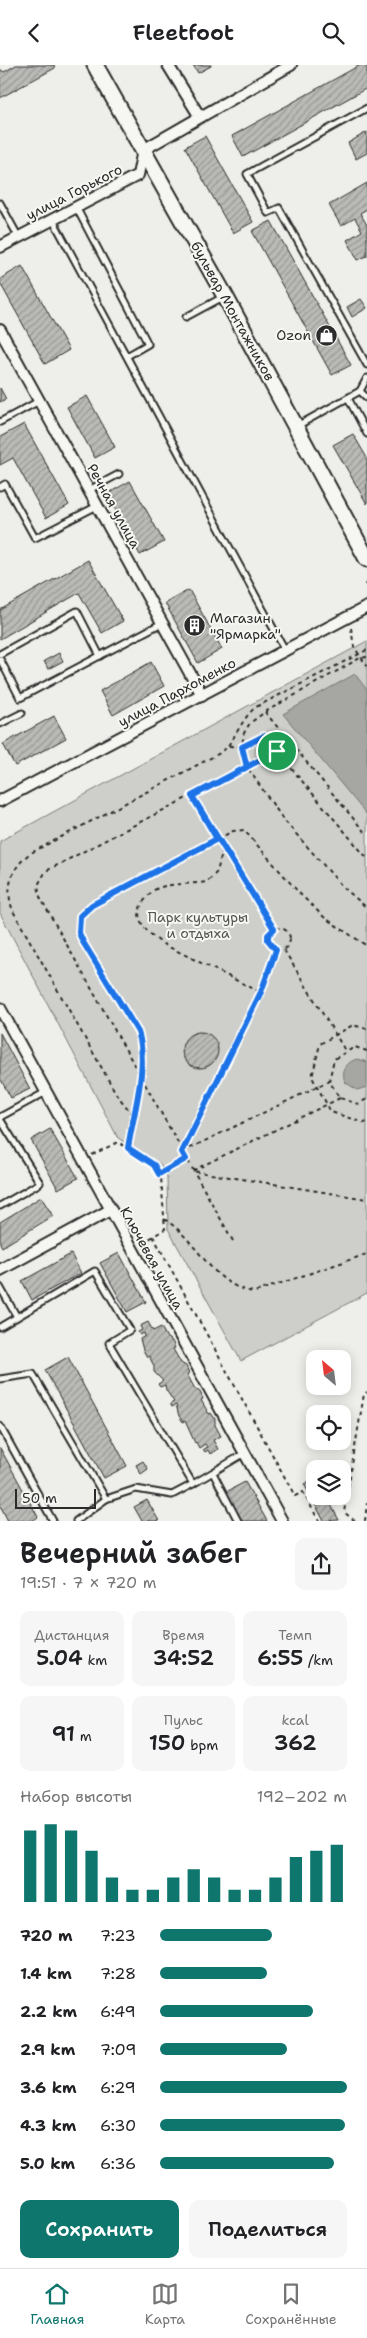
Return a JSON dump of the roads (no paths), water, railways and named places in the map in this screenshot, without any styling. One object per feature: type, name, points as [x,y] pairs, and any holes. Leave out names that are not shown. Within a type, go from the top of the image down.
[{"type":"street","name":"бульвар Монтажников","points":[[95,65],[225,296],[367,559]]},
{"type":"street","points":[[168,65],[200,117]]},
{"type":"street","points":[[143,150],[291,65]]},
{"type":"street","name":"улица Горького","points":[[0,247],[138,175],[143,150]]},
{"type":"street","name":"Речная улица","points":[[0,330],[202,695]]},
{"type":"street","name":"улица Пархоменко","points":[[0,801],[367,607]]},
{"type":"street","name":"Ключевая улица","points":[[0,1008],[282,1521]]},
{"type":"street","points":[[2,1266],[110,1210]]},
{"type":"lane","points":[[367,108],[247,174],[268,213],[279,208],[367,365]]},
{"type":"lane","points":[[0,203],[18,236]]},
{"type":"lane","points":[[76,207],[148,343],[127,356]]},
{"type":"lane","points":[[53,219],[285,651]]},
{"type":"lane","points":[[186,317],[225,296]]},
{"type":"lane","points":[[296,427],[360,391],[367,378]]},
{"type":"lane","points":[[360,391],[367,398]]},
{"type":"lane","points":[[348,397],[367,434]]},
{"type":"lane","points":[[0,422],[39,401]]},
{"type":"lane","points":[[89,490],[119,474]]},
{"type":"lane","points":[[0,487],[5,484],[35,538],[98,506]]},
{"type":"lane","points":[[0,654],[78,611],[100,656]]},
{"type":"lane","points":[[0,659],[20,698],[162,623]]},
{"type":"lane","points":[[0,725],[22,713]]},
{"type":"lane","points":[[0,1206],[40,1183],[0,1118],[46,1092]]},
{"type":"lane","points":[[0,1327],[95,1271],[130,1331],[109,1343],[194,1484]]},
{"type":"lane","points":[[0,1287],[17,1317]]},
{"type":"lane","points":[[0,1379],[33,1374],[106,1499]]},
{"type":"lane","points":[[0,1427],[53,1521]]},
{"type":"lane","points":[[76,1521],[106,1499],[136,1489],[172,1495],[245,1453]]},
{"type":"lane","points":[[213,1473],[238,1521]]},
{"type":"place","name":"Ozon","points":[[327,335]]},
{"type":"place","name":"Магазин \"Ярмарка\"","points":[[194,626]]},
{"type":"park label","name":"Парк культуры и отдыха","points":[[198,925]]}]
